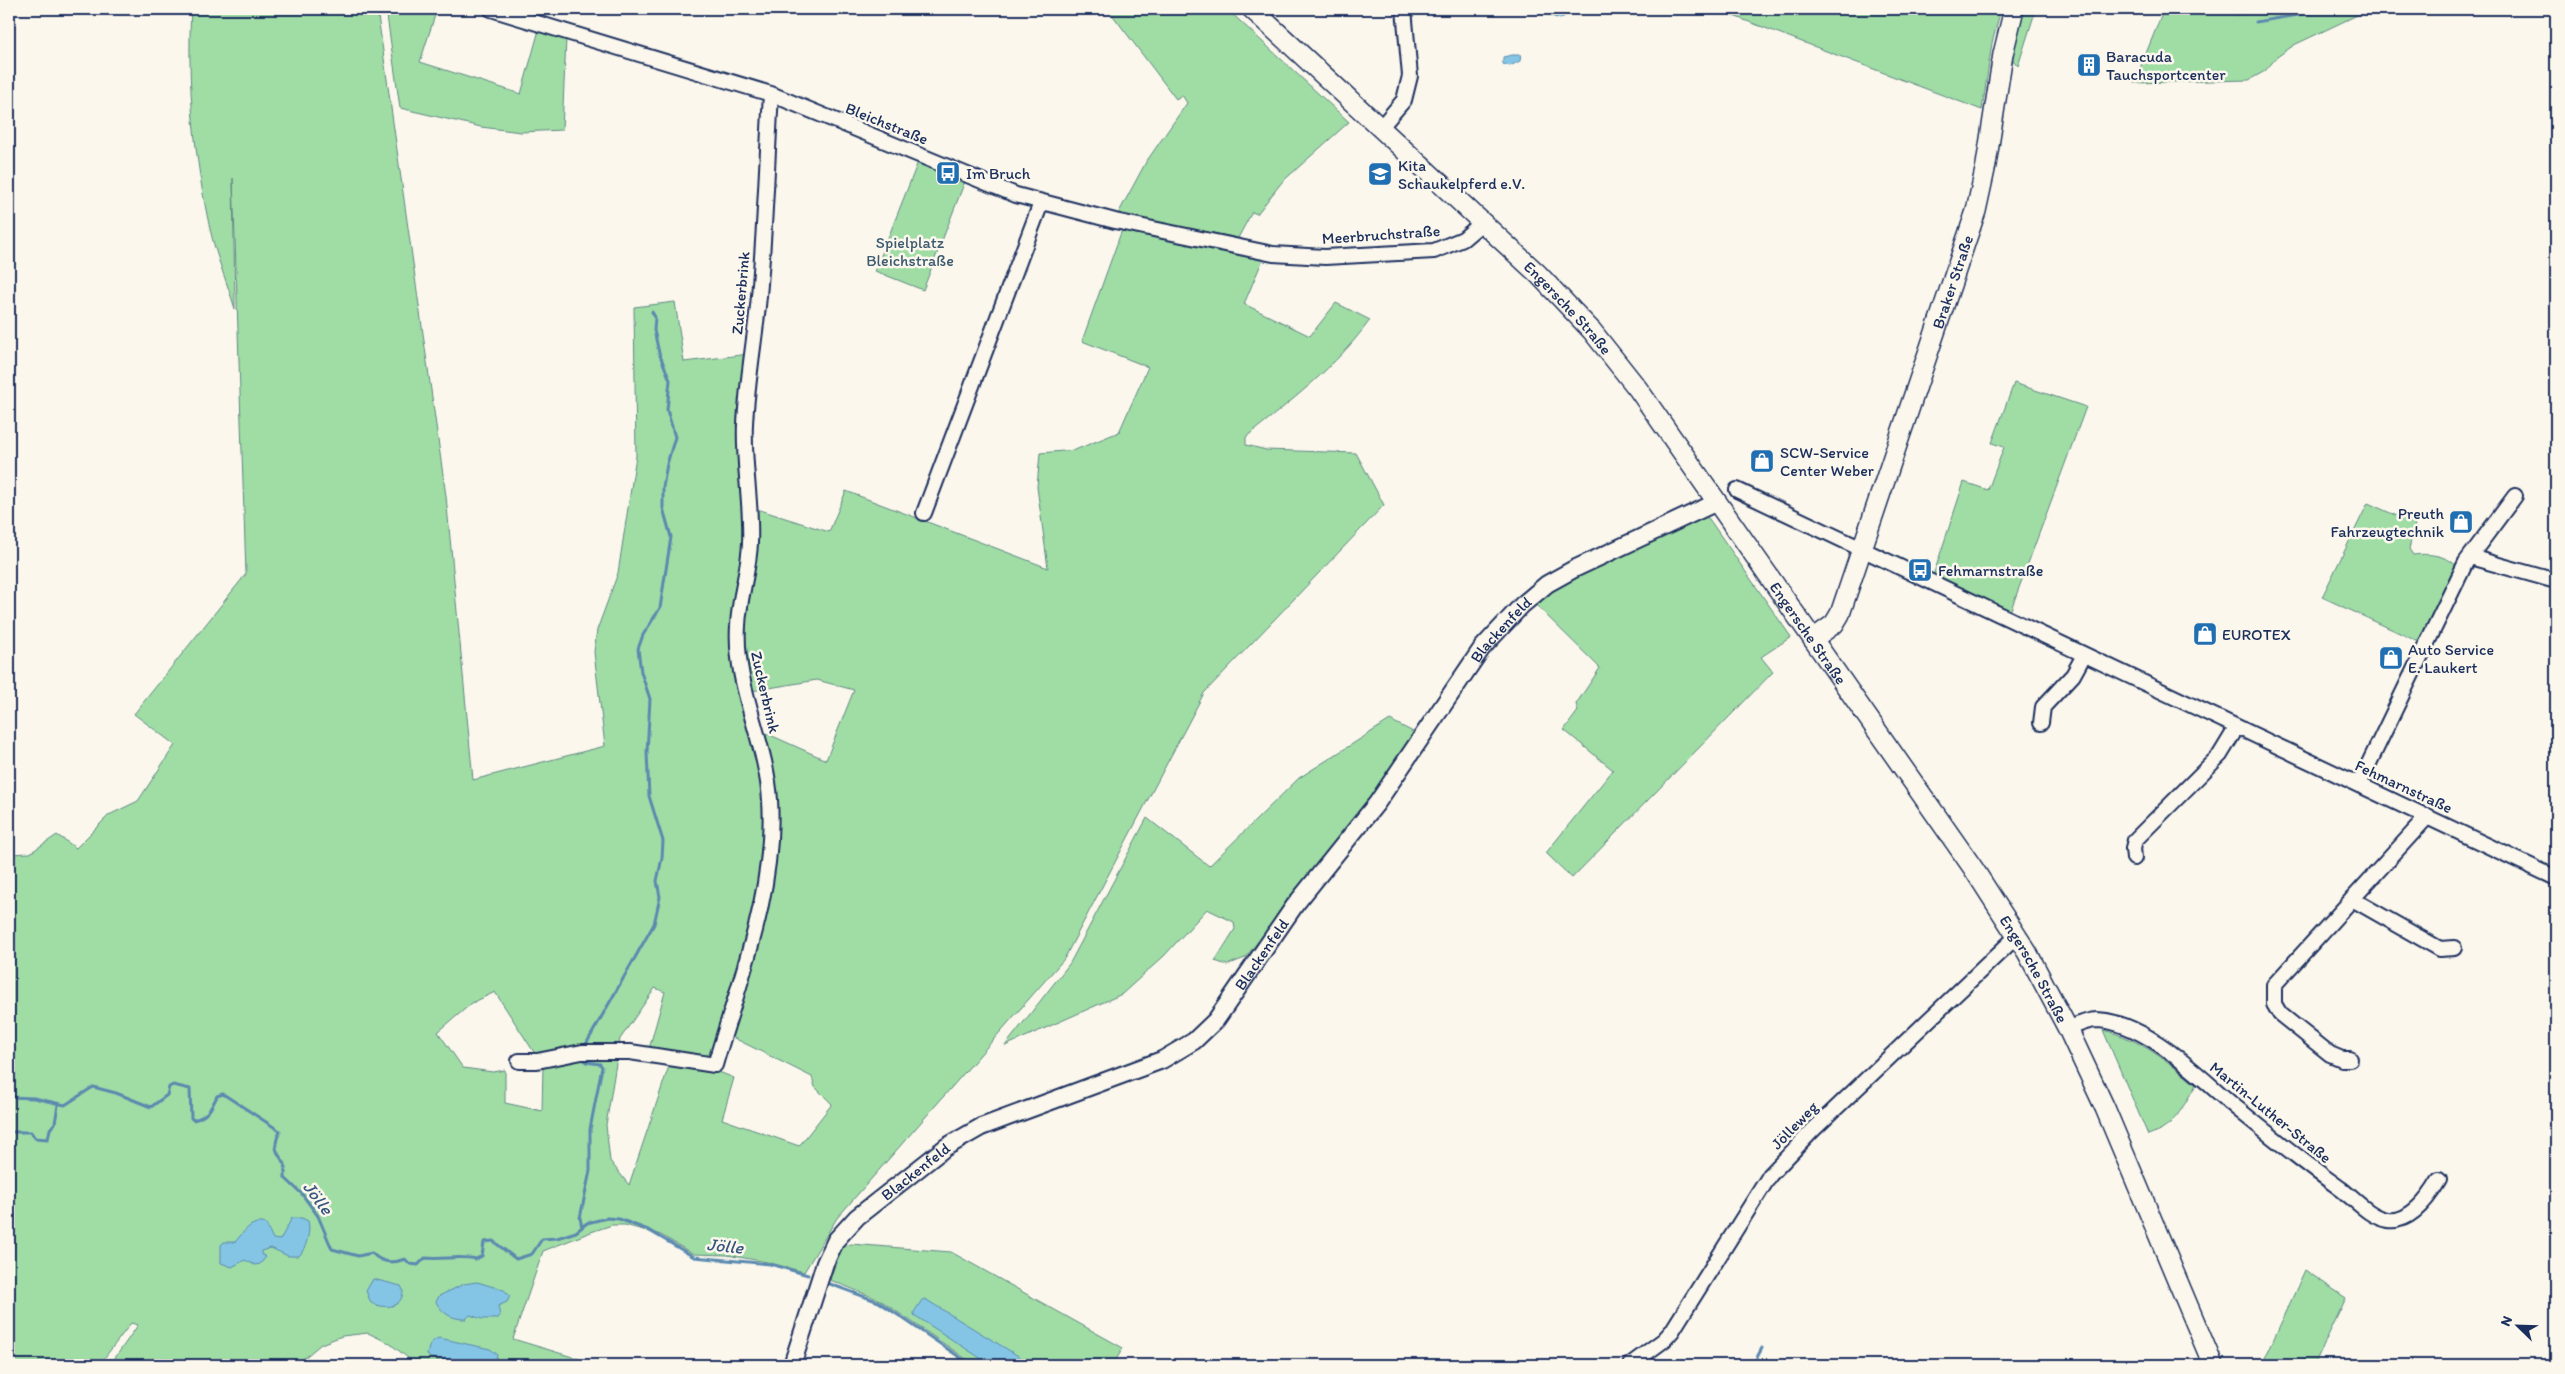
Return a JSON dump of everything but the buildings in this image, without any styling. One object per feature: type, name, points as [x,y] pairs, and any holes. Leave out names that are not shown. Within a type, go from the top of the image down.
[{"type":"main road","name":"Engersche Straße","points":[[1252,9],[1538,274],[1592,331],[1638,389],[1973,868],[2017,936],[2068,1029],[2106,1108],[2213,1365]]},
{"type":"main road","name":"Braker Straße","points":[[1813,638],[1830,628],[1837,620],[1976,211],[1986,166],[2006,37],[2014,9]]},
{"type":"street","name":"Bleichstraße","points":[[491,9],[770,94],[1016,195],[1115,221],[1273,254]]},
{"type":"street","points":[[1381,127],[1404,100],[1410,76],[1404,9]]},
{"type":"street","name":"Zuckerbrink","points":[[519,1061],[538,1061],[582,1052],[630,1052],[715,1064],[760,908],[768,867],[771,827],[770,799],[759,740],[741,673],[738,626],[740,603],[748,570],[750,542],[745,424],[759,295],[770,94]]},
{"type":"street","points":[[924,513],[1041,202]]},
{"type":"street","name":"Meerbruchstraße","points":[[1273,254],[1325,257],[1434,251],[1463,239],[1483,222]]},
{"type":"street","points":[[1737,490],[1861,550]]},
{"type":"street","points":[[2359,784],[2470,557],[2515,496]]},
{"type":"street","name":"Blackenfeld","points":[[792,1365],[825,1262],[836,1240],[857,1217],[946,1147],[981,1127],[1162,1060],[1194,1041],[1216,1020],[1295,905],[1388,788],[1482,648],[1522,605],[1547,584],[1574,569],[1717,502]]},
{"type":"street","name":"Fehmarnstraße","points":[[1861,550],[2556,878]]},
{"type":"street","points":[[2470,557],[2556,581]]},
{"type":"street","points":[[2041,723],[2043,707],[2073,675],[2084,655]]},
{"type":"street","points":[[2134,858],[2132,848],[2135,840],[2220,755],[2237,727]]},
{"type":"street","points":[[2350,1058],[2342,1059],[2330,1054],[2280,1014],[2274,1004],[2272,992],[2277,979],[2428,816]]},
{"type":"street","points":[[2352,899],[2440,949],[2454,948]]},
{"type":"street","name":"Jölleweg","points":[[1630,1365],[1664,1340],[1672,1331],[1770,1175],[1815,1128],[2017,936]]},
{"type":"street","name":"Martin-Luther-Straße","points":[[2068,1029],[2087,1021],[2096,1020],[2114,1023],[2143,1035],[2167,1051],[2302,1161],[2383,1219],[2400,1219],[2408,1216],[2426,1198],[2439,1180]]},
{"type":"green space","points":[[191,9],[377,9],[446,496],[473,780],[605,746],[594,652],[597,630],[618,573],[636,456],[634,307],[675,302],[684,362],[749,354],[745,500],[757,509],[829,532],[846,491],[1048,568],[1037,487],[1040,453],[1075,450],[1119,432],[1148,367],[1082,341],[1123,227],[1263,259],[1244,304],[1310,336],[1336,303],[1370,320],[1328,368],[1296,397],[1246,437],[1246,445],[1266,450],[1356,453],[1384,505],[1204,693],[1064,959],[837,1218],[804,1272],[767,1262],[727,1255],[693,1254],[661,1235],[625,1225],[612,1225],[543,1251],[513,1339],[599,1365],[417,1365],[389,1343],[368,1333],[342,1336],[321,1344],[296,1365],[110,1365],[138,1325],[131,1323],[99,1365],[9,1365],[9,854],[30,853],[57,835],[76,848],[109,815],[138,801],[175,745],[134,714],[246,574],[233,178],[235,309],[212,239],[204,202],[193,119],[190,37]],"holes":[[[817,680],[854,690],[826,760],[759,730],[751,691]],[[655,988],[665,992],[649,1049],[670,1063],[629,1185],[610,1161],[606,1125],[620,1039]],[[495,992],[543,1066],[542,1111],[505,1103],[505,1070],[493,1072],[463,1068],[438,1032],[472,1003]],[[728,1035],[812,1077],[815,1087],[832,1104],[799,1146],[722,1119],[734,1078],[714,1070]]]},
{"type":"green space","points":[[386,9],[437,9],[420,62],[521,94],[539,30],[566,38],[562,130],[521,132],[481,127],[400,108]]},
{"type":"green space","points":[[1108,9],[1227,9],[1349,122],[1282,182],[1257,214],[1252,212],[1238,238],[1118,214],[1146,162],[1187,103],[1182,95],[1176,99]]},
{"type":"green space","points":[[1715,9],[2001,9],[1992,43],[1982,110]]},
{"type":"green space","points":[[2021,9],[2036,9],[2018,66],[2009,55]]},
{"type":"green space","points":[[2164,9],[2221,9],[2236,15],[2286,9],[2370,9],[2294,45],[2277,57],[2265,71],[2249,80],[2134,83]]},
{"type":"green space","name":"Spielplatz Bleichstraße","points":[[918,162],[965,181],[923,290],[875,271]]},
{"type":"green space","points":[[2014,383],[2086,407],[2010,612],[1933,576],[1964,482],[1988,490],[2004,447],[1992,443]]},
{"type":"green space","points":[[2368,503],[2415,524],[2409,549],[2413,555],[2425,554],[2443,557],[2457,567],[2421,643],[2322,597]]},
{"type":"green space","points":[[1704,515],[1709,519],[1791,637],[1761,657],[1773,672],[1572,878],[1546,853],[1613,770],[1564,730],[1578,711],[1576,704],[1600,668],[1534,603],[1549,589]]},
{"type":"green space","points":[[1390,720],[1415,733],[1372,798],[1245,958],[1227,965],[1215,961],[1235,929],[1234,922],[1207,909],[1164,956],[1122,994],[1005,1046],[1070,963],[1147,818],[1209,866],[1299,778]]},
{"type":"green space","points":[[2103,1030],[2129,1039],[2153,1052],[2196,1085],[2177,1116],[2158,1131],[2148,1135]]},
{"type":"green space","points":[[851,1244],[951,1252],[1123,1348],[1113,1365],[975,1365],[880,1300],[830,1280],[840,1249]]},
{"type":"green space","points":[[2305,1270],[2346,1298],[2314,1365],[2262,1365]]},
{"type":"water","points":[[1551,9],[1576,9],[1560,19],[1551,16]]},
{"type":"water","points":[[1521,55],[1520,61],[1510,66],[1503,64],[1503,57]]},
{"type":"water","points":[[292,1218],[302,1218],[308,1221],[309,1225],[307,1240],[299,1256],[288,1256],[271,1248],[261,1251],[261,1254],[266,1257],[260,1264],[255,1265],[245,1260],[232,1267],[221,1263],[221,1245],[224,1242],[235,1242],[248,1227],[256,1223],[266,1224],[273,1239],[280,1240]]},
{"type":"water","points":[[373,1279],[401,1286],[403,1290],[400,1301],[387,1307],[371,1303],[366,1291]]},
{"type":"water","points":[[477,1282],[504,1290],[510,1296],[507,1302],[498,1306],[500,1316],[497,1319],[482,1319],[470,1315],[466,1319],[452,1317],[445,1313],[436,1302],[439,1296],[464,1284]]},
{"type":"water","points":[[925,1299],[1033,1365],[991,1365],[914,1315],[922,1300]]},
{"type":"water","points":[[439,1338],[490,1349],[497,1354],[495,1365],[455,1365],[445,1360],[431,1358],[427,1355],[429,1346]]},
{"type":"waterway","points":[[2256,22],[2332,9]]},
{"type":"waterway","points":[[585,1046],[654,924],[660,897],[657,881],[662,858],[663,841],[649,796],[647,753],[650,699],[641,672],[638,649],[643,635],[660,608],[671,537],[663,508],[663,487],[675,437],[667,410],[670,380],[659,353],[654,330],[655,317],[652,312]]},
{"type":"waterway","points":[[582,1056],[586,1062],[600,1064],[602,1067],[590,1129],[590,1171],[580,1218],[582,1227]]},
{"type":"waterway","name":"Jölle","points":[[9,1097],[34,1098],[65,1105],[93,1087],[116,1093],[151,1107],[167,1095],[169,1087],[173,1085],[190,1089],[191,1118],[193,1120],[205,1115],[217,1096],[223,1094],[280,1131],[276,1141],[276,1148],[285,1164],[285,1178],[302,1194],[318,1216],[332,1249],[358,1256],[372,1253],[383,1261],[396,1262],[405,1259],[410,1264],[418,1265],[425,1258],[463,1257],[476,1259],[482,1256],[484,1242],[493,1241],[516,1259],[532,1254],[542,1239],[557,1238],[576,1232],[587,1223],[607,1218],[619,1219],[648,1230],[694,1257],[770,1264],[808,1275]]},
{"type":"waterway","points":[[9,1132],[31,1132],[35,1138],[48,1139],[50,1129],[55,1123],[58,1105]]},
{"type":"waterway","name":"Jölle","points":[[830,1284],[879,1302],[971,1365]]},
{"type":"waterway","points":[[1753,1365],[1762,1348]]},
{"type":"place","name":"Baracuda Tauchsportcenter","points":[[2089,65]]},
{"type":"place","name":"Im Bruch","points":[[948,173]]},
{"type":"place","name":"Kita Schaukelpferd e.V.","points":[[1380,174]]},
{"type":"place","name":"SCW-Service Center Weber","points":[[1762,461]]},
{"type":"place","name":"Preuth Fahrzeugtechnik","points":[[2461,522]]},
{"type":"place","name":"Fehmarnstraße","points":[[1920,570]]},
{"type":"place","name":"EUROTEX","points":[[2205,634]]},
{"type":"place","name":"Auto Service E. Laukert","points":[[2391,658]]}]
